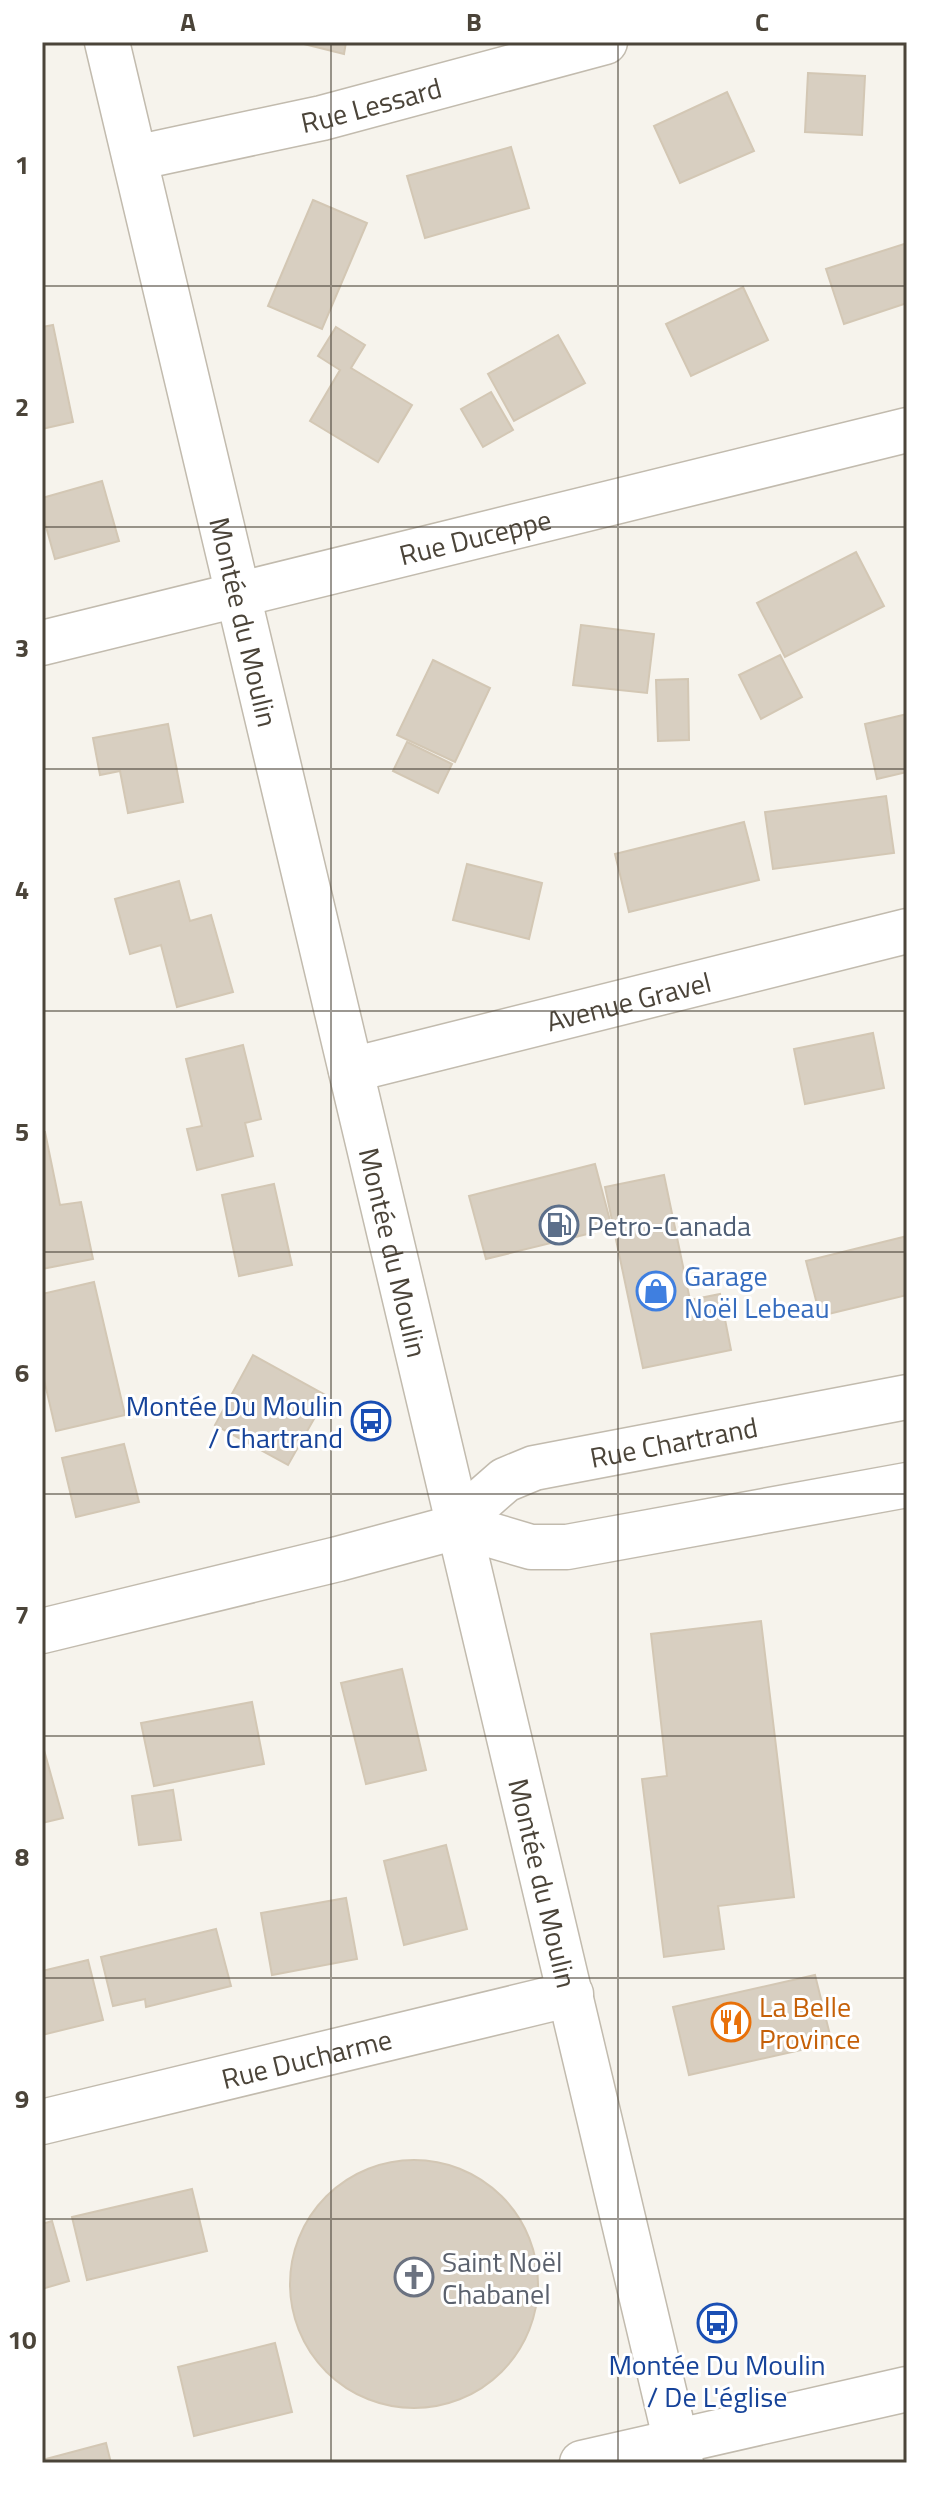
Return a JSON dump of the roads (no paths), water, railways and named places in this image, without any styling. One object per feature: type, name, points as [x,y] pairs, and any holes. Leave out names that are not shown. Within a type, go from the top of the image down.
[{"type":"street","name":"Montée du Moulin","points":[[107,42],[678,2452]]},
{"type":"street","name":"Rue Lessard","points":[[135,158],[322,118],[605,42]]},
{"type":"street","name":"Rue Duceppe","points":[[42,643],[907,430]]},
{"type":"street","name":"Avenue Gravel","points":[[351,1070],[907,931]]},
{"type":"street","name":"Rue Chartrand","points":[[460,1526],[481,1501],[505,1480],[534,1468],[907,1397]]},
{"type":"street","points":[[42,1631],[460,1526],[531,1547],[567,1547],[907,1485]]},
{"type":"street","name":"Rue Ducharme","points":[[42,2122],[571,1994]]},
{"type":"street","points":[[582,2463],[678,2452],[907,2389]]},
{"type":"place","name":"Petro-Canada","points":[[559,1225]]},
{"type":"place","name":"Garage Noël Lebeau","points":[[656,1291]]},
{"type":"place","name":"Montée Du Moulin / Chartrand","points":[[371,1421]]},
{"type":"place","name":"La Belle Province","points":[[731,2022]]},
{"type":"place","name":"Saint Noël Chabanel","points":[[414,2277]]},
{"type":"place","name":"Montée Du Moulin / De L'église","points":[[717,2323]]}]
